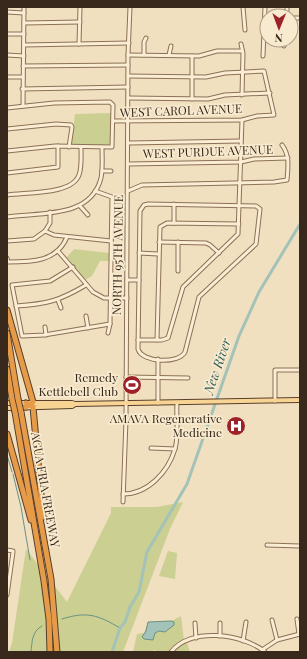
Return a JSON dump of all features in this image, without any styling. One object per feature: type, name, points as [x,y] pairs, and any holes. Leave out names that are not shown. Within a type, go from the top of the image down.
[{"type":"highway","points":[[7,310],[30,405],[51,580]]},
{"type":"highway","name":"AGUA FRIA FREEWAY","points":[[7,333],[51,580],[58,652]]},
{"type":"highway","name":"AGUA FRIA FREEWAY","points":[[7,369],[44,580],[50,640],[49,652]]},
{"type":"highway","points":[[7,434],[31,521],[41,574],[44,580]]},
{"type":"main road","points":[[7,403],[72,406],[75,404],[300,400]]},
{"type":"main road","points":[[7,408],[30,405]]},
{"type":"street","points":[[23,106],[24,7]]},
{"type":"street","points":[[79,44],[80,7]]},
{"type":"street","name":"NORTH 95TH AVENUE","points":[[123,502],[129,164],[128,55],[130,43],[130,7]]},
{"type":"street","points":[[243,7],[243,28],[245,30]]},
{"type":"street","points":[[263,56],[265,7]]},
{"type":"street","points":[[7,12],[24,13]]},
{"type":"street","points":[[24,23],[80,22]]},
{"type":"street","points":[[7,34],[24,34]]},
{"type":"street","points":[[144,55],[144,42],[146,38]]},
{"type":"street","points":[[24,45],[130,43]]},
{"type":"street","points":[[241,44],[242,95]]},
{"type":"street","points":[[169,55],[171,46]]},
{"type":"street","points":[[128,55],[192,56],[221,51],[242,51]]},
{"type":"street","points":[[7,55],[24,56]]},
{"type":"street","points":[[192,56],[192,99]]},
{"type":"street","points":[[23,66],[128,65]]},
{"type":"street","points":[[128,76],[207,77],[225,73],[264,71],[270,93],[225,96],[210,99],[129,98]]},
{"type":"street","points":[[7,77],[23,77]]},
{"type":"street","points":[[22,89],[128,87]]},
{"type":"street","name":"WEST CAROL AVENUE","points":[[113,121],[242,120],[258,116],[274,115],[270,93]]},
{"type":"street","points":[[7,108],[57,103],[112,102],[113,121],[112,147],[58,146],[7,151]]},
{"type":"street","points":[[138,340],[164,340],[169,336],[183,287],[237,236],[240,205],[242,120]]},
{"type":"street","points":[[7,129],[59,124],[72,126],[70,146]]},
{"type":"street","points":[[129,143],[241,141]]},
{"type":"street","points":[[128,191],[142,185],[278,182],[287,180],[288,158],[285,148],[282,145]]},
{"type":"street","points":[[7,173],[58,167],[58,146]]},
{"type":"street","points":[[7,195],[61,189],[73,184],[80,171],[81,147]]},
{"type":"street","points":[[7,216],[68,210],[80,206],[89,199],[101,180],[102,147]]},
{"type":"street","name":"WEST PURDUE AVENUE","points":[[129,164],[241,162],[254,159],[288,158]]},
{"type":"street","points":[[102,171],[111,171]]},
{"type":"street","points":[[95,191],[112,197],[109,274],[110,324],[108,334]]},
{"type":"street","points":[[148,204],[174,204],[240,205],[259,207],[256,244],[198,298],[184,354],[175,359],[146,358],[141,354],[138,340],[140,211],[143,206],[148,204]]},
{"type":"street","points":[[174,204],[174,223]]},
{"type":"street","points":[[80,206],[88,215]]},
{"type":"street","points":[[7,241],[34,239],[45,231],[50,223],[50,212]]},
{"type":"street","points":[[157,340],[158,254],[160,226],[165,223],[239,224]]},
{"type":"street","points":[[45,231],[67,237],[111,241]]},
{"type":"street","points":[[7,258],[8,262],[38,261],[58,251],[67,237]]},
{"type":"street","points":[[159,242],[207,243],[218,253]]},
{"type":"street","points":[[178,242],[178,271]]},
{"type":"street","points":[[58,251],[73,267],[86,285],[97,295],[110,298],[127,298]]},
{"type":"street","points":[[139,253],[158,254]]},
{"type":"street","points":[[73,267],[50,281],[12,285],[22,336],[46,335],[110,324]]},
{"type":"street","points":[[127,280],[139,280]]},
{"type":"street","points":[[16,306],[44,304],[58,300],[86,285]]},
{"type":"street","points":[[58,300],[61,308]]},
{"type":"street","points":[[86,316],[88,328]]},
{"type":"street","points":[[45,327],[46,335]]},
{"type":"street","points":[[81,329],[82,334]]},
{"type":"street","points":[[158,359],[158,403]]},
{"type":"street","points":[[275,401],[275,370],[300,370]]},
{"type":"street","points":[[126,377],[188,378]]},
{"type":"street","points":[[123,494],[141,491],[161,476],[175,449],[177,403]]},
{"type":"street","points":[[151,448],[175,449]]},
{"type":"street","points":[[267,545],[300,546]]},
{"type":"street","points":[[7,550],[13,550],[8,572],[7,595]]},
{"type":"street","points":[[171,652],[182,642],[196,638],[220,636],[243,641],[263,651],[277,640],[299,634],[297,619]]},
{"type":"street","points":[[272,620],[277,640]]},
{"type":"street","points":[[243,641],[246,622]]},
{"type":"street","points":[[195,623],[196,638]]},
{"type":"street","points":[[220,623],[220,636]]},
{"type":"green space","points":[[111,113],[111,145],[71,145],[75,114]]},
{"type":"green space","points":[[74,249],[109,253],[110,261],[100,261],[92,276],[85,280],[67,257]]},
{"type":"green space","points":[[183,502],[170,529],[123,652],[9,652],[12,643],[26,549],[67,602],[111,513],[111,507],[157,507]]},
{"type":"green space","points":[[168,551],[177,553],[175,579],[159,576]]},
{"type":"green space","points":[[181,616],[184,641],[186,640],[190,652],[160,652],[154,650],[152,652],[133,652],[137,634],[144,633],[148,622],[169,622]]},
{"type":"water","points":[[148,622],[174,622],[174,625],[165,632],[159,631],[155,633],[153,640],[144,639],[142,637],[146,631]]},
{"type":"waterway","name":"New River","points":[[112,652],[120,628],[125,622],[130,607],[139,592],[147,552],[187,484],[239,336],[259,292],[300,224]]},
{"type":"waterway","points":[[7,455],[12,472]]},
{"type":"waterway","points":[[13,474],[21,507],[30,560]]},
{"type":"waterway","points":[[62,619],[79,615],[99,617],[120,628]]},
{"type":"waterway","points":[[31,652],[34,634],[42,626]]},
{"type":"place","name":"Remedy Kettlebell Club","points":[[132,385]]},
{"type":"place","name":"AMAVA Regenerative Medicine","points":[[236,426]]}]
